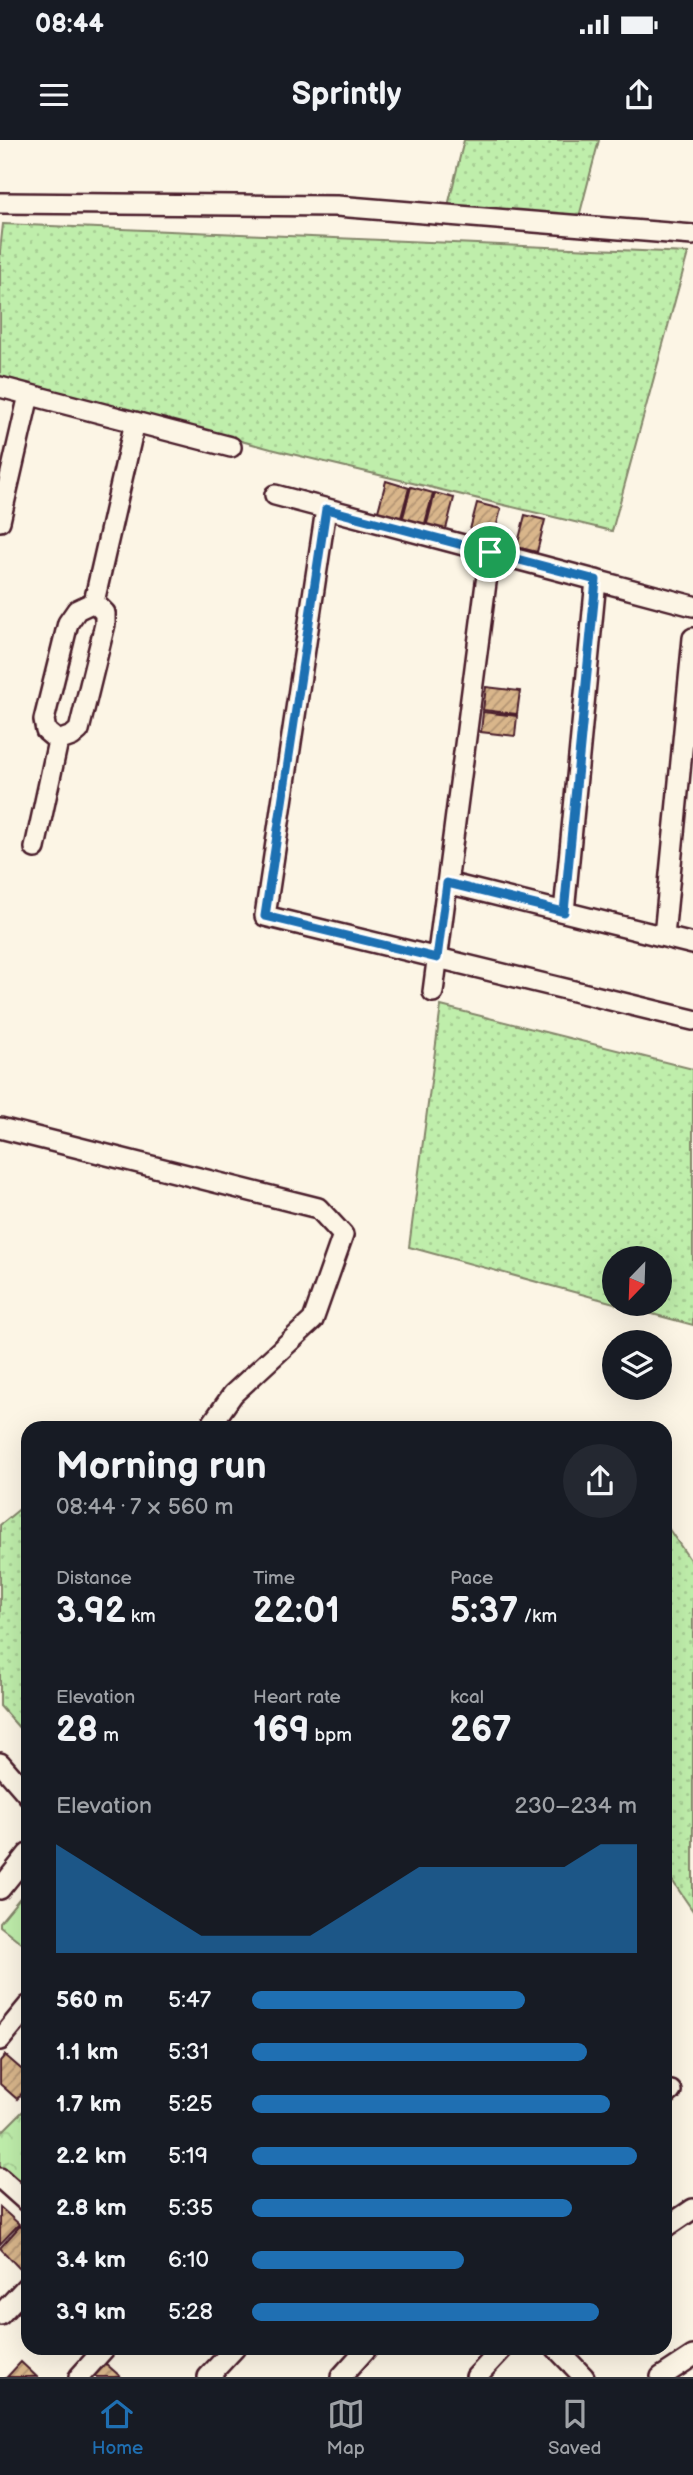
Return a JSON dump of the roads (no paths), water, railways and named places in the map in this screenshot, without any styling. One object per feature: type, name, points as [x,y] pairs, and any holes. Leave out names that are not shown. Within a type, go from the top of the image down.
[{"type":"street","points":[[0,203],[337,206],[693,235]]},
{"type":"street","points":[[0,387],[231,447]]},
{"type":"street","points":[[0,521],[6,473],[29,396]]},
{"type":"street","points":[[94,602],[135,422]]},
{"type":"street","points":[[275,495],[693,606]]},
{"type":"street","points":[[326,509],[265,916],[693,1020]]},
{"type":"street","points":[[433,992],[490,552]]},
{"type":"street","points":[[564,912],[596,580]]},
{"type":"street","points":[[58,741],[46,731],[44,720],[68,624],[77,610],[94,602]]},
{"type":"street","points":[[58,741],[79,730],[106,624],[105,613],[94,602]]},
{"type":"street","points":[[664,936],[693,638]]},
{"type":"street","points":[[35,848],[58,741]]},
{"type":"street","points":[[447,883],[693,944]]},
{"type":"street","points":[[0,1128],[318,1208],[344,1235],[313,1320],[233,1394],[214,1421]]},
{"type":"street","points":[[0,1763],[21,1787]]},
{"type":"street","points":[[0,1889],[21,1863]]},
{"type":"street","points":[[0,2040],[21,2014]]},
{"type":"street","points":[[0,2178],[21,2197]]},
{"type":"street","points":[[672,2223],[693,2209]]},
{"type":"street","points":[[0,2315],[21,2292]]},
{"type":"street","points":[[79,2377],[99,2355]]},
{"type":"street","points":[[208,2377],[228,2355]]},
{"type":"street","points":[[341,2377],[361,2355]]},
{"type":"street","points":[[476,2377],[496,2355]]},
{"type":"street","points":[[563,2355],[584,2377]]},
{"type":"street","points":[[661,2377],[693,2356]]}]
